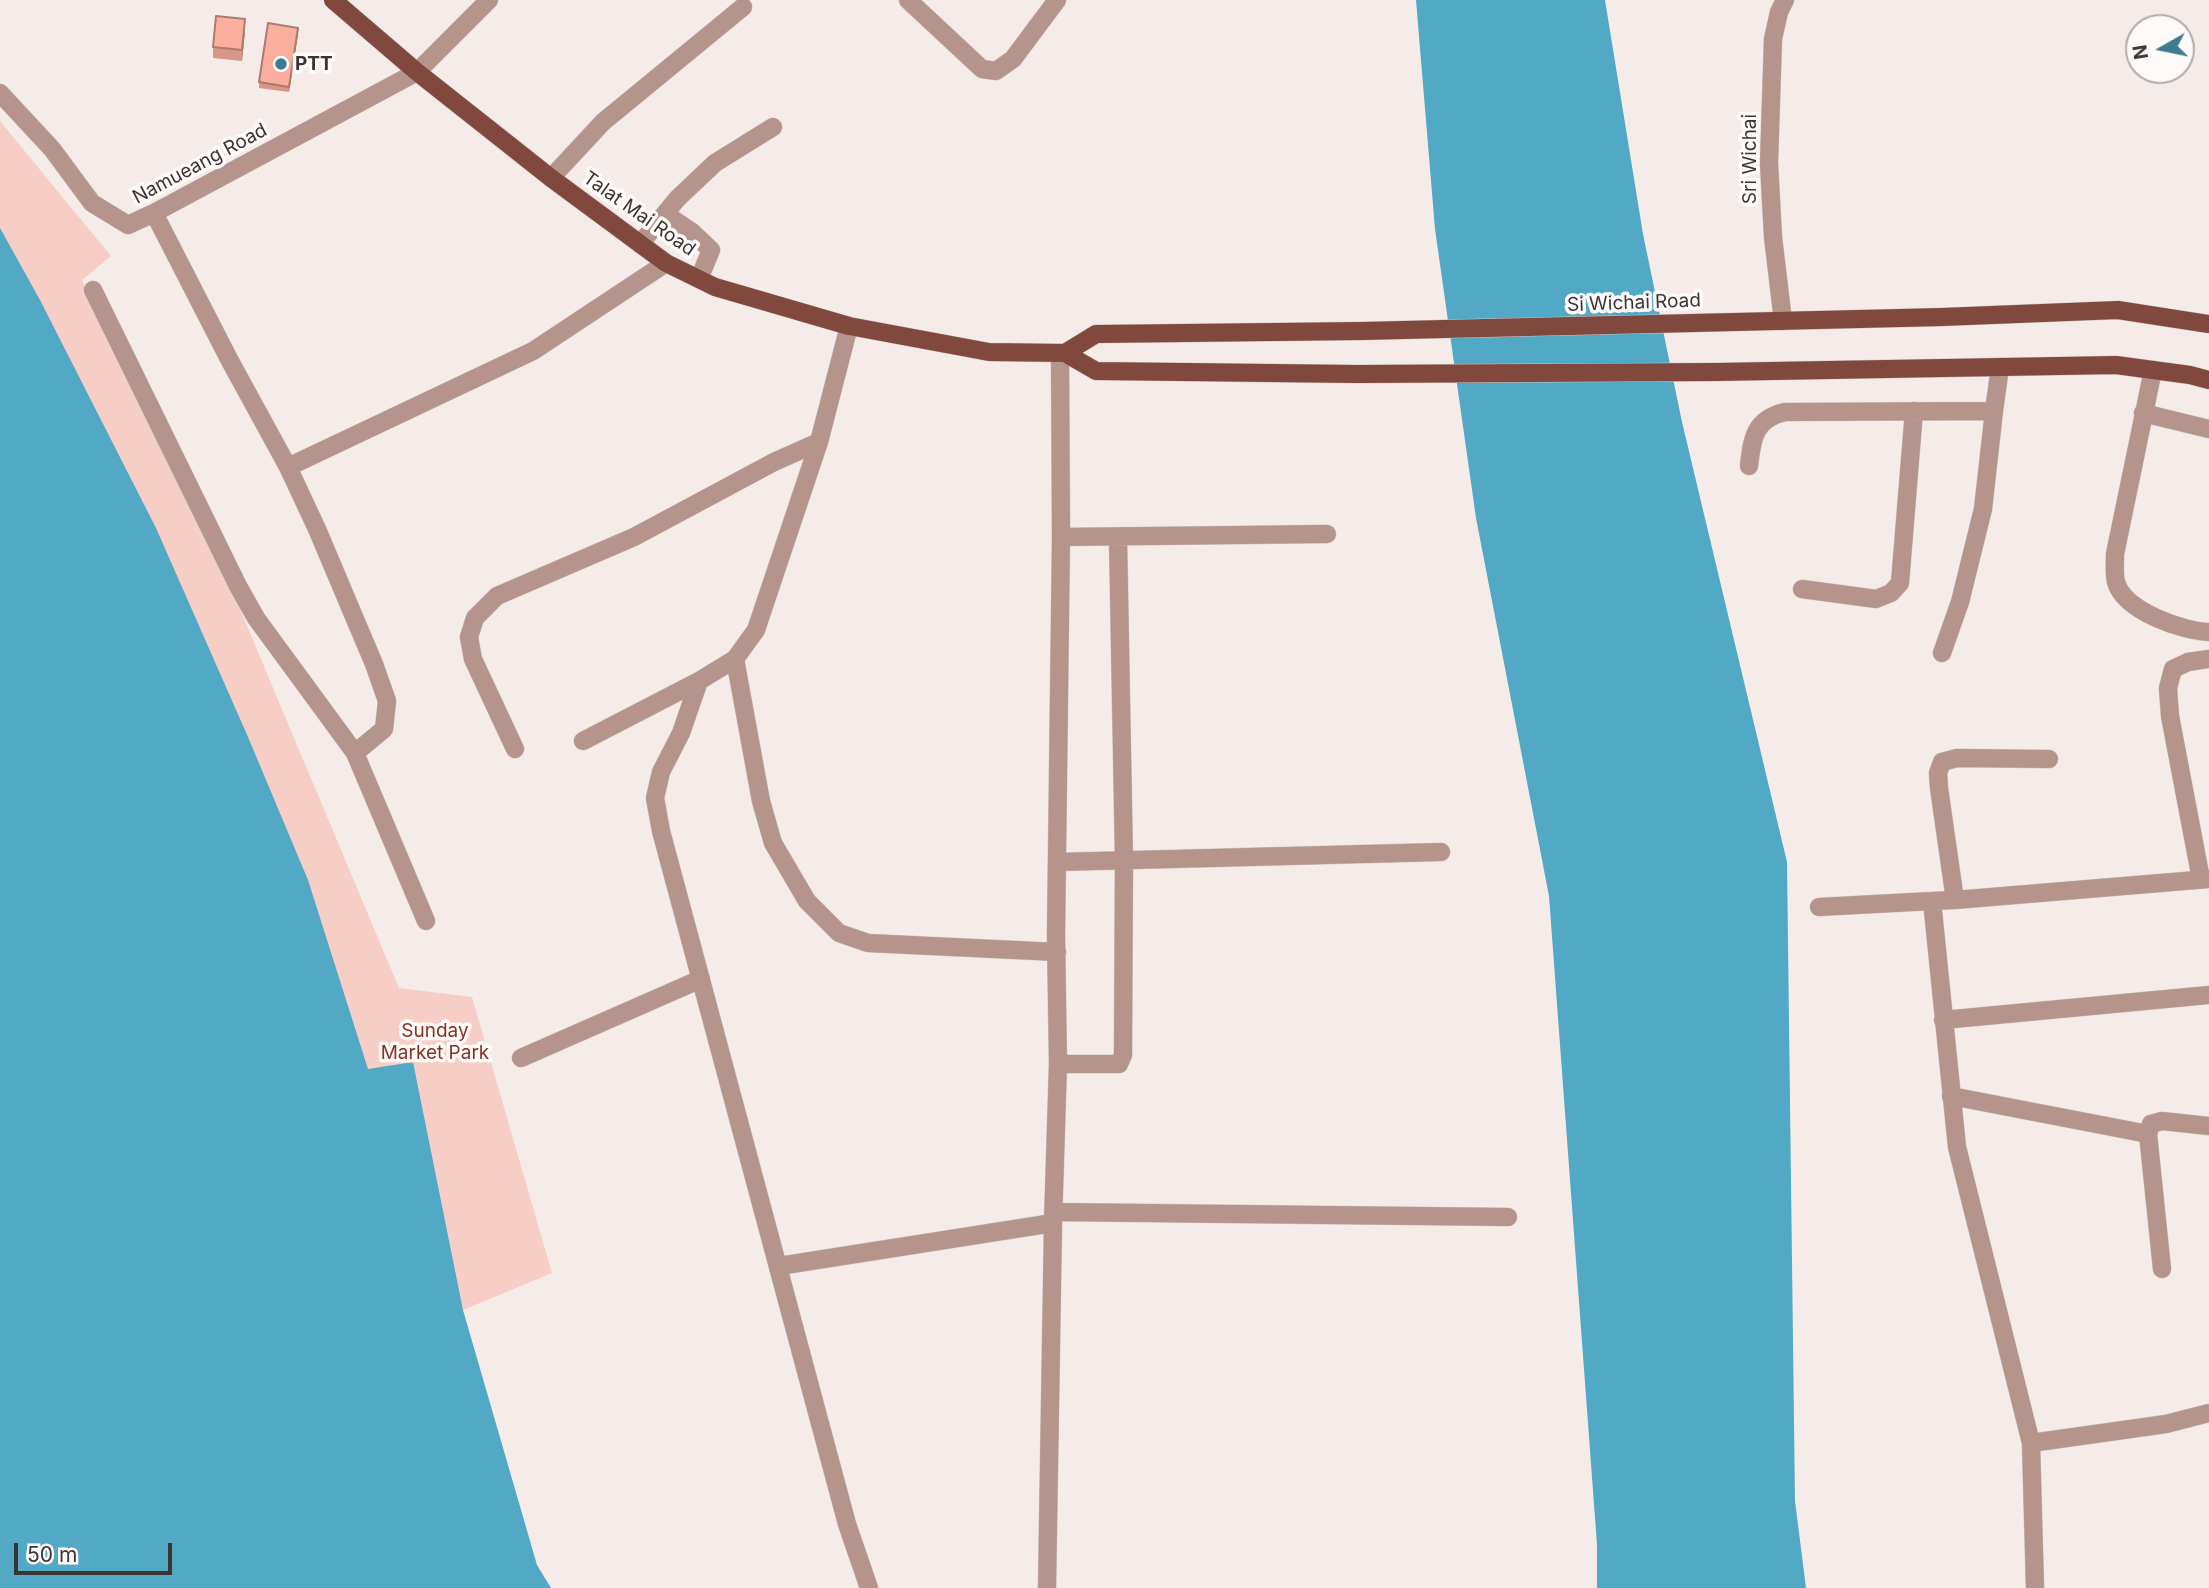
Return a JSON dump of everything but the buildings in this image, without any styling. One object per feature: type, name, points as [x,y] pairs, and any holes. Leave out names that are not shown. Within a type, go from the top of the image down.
[{"type":"main road","name":"Talat Mai Road","points":[[333,0],[417,72],[551,178],[666,263],[715,287],[849,326],[989,352],[1062,353]]},
{"type":"main road","name":"Si Wichai Road","points":[[1062,353],[1096,334],[1362,331],[2118,310],[2209,324]]},
{"type":"main road","points":[[1062,353],[1096,371],[1357,374],[2116,366],[2190,375],[2209,380]]},
{"type":"street","name":"Namueang Road","points":[[0,93],[52,149],[92,203],[128,225],[417,72],[489,0]]},
{"type":"street","points":[[908,0],[982,69],[996,71],[1013,59],[1058,0]]},
{"type":"street","name":"Sri Wichai","points":[[1783,321],[1773,237],[1769,163],[1773,39],[1779,12],[1785,0]]},
{"type":"street","points":[[551,178],[603,122],[743,8]]},
{"type":"street","points":[[640,244],[677,199],[715,163],[772,127]]},
{"type":"street","points":[[154,213],[288,467],[365,642],[387,701],[384,729],[355,753]]},
{"type":"street","points":[[665,215],[692,232],[711,250],[699,279]]},
{"type":"street","points":[[288,467],[533,351],[666,263]]},
{"type":"street","points":[[93,290],[256,618],[355,753],[426,921]]},
{"type":"street","points":[[583,741],[699,681],[735,659],[756,630],[819,442],[849,326]]},
{"type":"street","points":[[1047,1588],[1058,1064],[1057,862],[1062,353]]},
{"type":"street","points":[[1942,653],[1960,601],[1983,509],[2000,367]]},
{"type":"street","points":[[2153,370],[2115,554],[2116,583],[2123,595],[2150,616],[2196,632],[2209,632]]},
{"type":"street","points":[[1802,589],[1876,599],[1891,593],[1900,583],[1914,411]]},
{"type":"street","points":[[1749,466],[1752,441],[1760,425],[1770,415],[1785,412],[1994,411]]},
{"type":"street","points":[[2143,413],[2209,429]]},
{"type":"street","points":[[514,749],[473,659],[469,638],[474,618],[497,596],[634,537],[774,462],[819,442]]},
{"type":"street","points":[[1061,537],[1327,534]]},
{"type":"street","points":[[1058,1064],[1118,1064],[1123,1055],[1124,860],[1118,537]]},
{"type":"street","points":[[735,659],[761,801],[773,843],[807,901],[839,933],[869,943],[1057,952]]},
{"type":"street","points":[[1819,907],[1955,901],[2205,879],[2170,716],[2168,688],[2173,669],[2188,662],[2209,659]]},
{"type":"street","points":[[699,681],[681,733],[661,772],[655,798],[661,831],[847,1524],[869,1588]]},
{"type":"street","points":[[1955,901],[1939,788],[1938,774],[1942,762],[1957,758],[2049,759]]},
{"type":"street","points":[[1057,862],[1441,852]]},
{"type":"street","points":[[1932,901],[1957,1147],[2031,1443],[2035,1588]]},
{"type":"street","points":[[521,1058],[701,979]]},
{"type":"street","points":[[1943,1020],[2209,995]]},
{"type":"street","points":[[1951,1096],[2148,1134]]},
{"type":"street","points":[[2162,1269],[2148,1134],[2151,1124],[2162,1121],[2209,1125]]},
{"type":"street","points":[[779,1266],[1053,1217],[1508,1217]]},
{"type":"street","points":[[2031,1443],[2166,1424],[2209,1413]]},
{"type":"street","points":[[1034,1588],[1047,1567]]},
{"type":"green space","name":"Sunday Market Park","points":[[0,121],[111,256],[82,280],[224,571],[399,988],[472,997],[552,1273],[463,1310],[356,1087],[0,277]]},
{"type":"water","points":[[1416,0],[1605,0],[1643,234],[1682,422],[1787,862],[1795,1501],[1806,1588],[1597,1588],[1597,1545],[1549,896],[1476,518],[1435,229]]},
{"type":"water","points":[[0,228],[40,300],[156,528],[248,737],[308,880],[368,1069],[413,1062],[463,1310],[537,1565],[551,1588],[0,1588]]},
{"type":"place","name":"PTT","points":[[281,64]]}]
